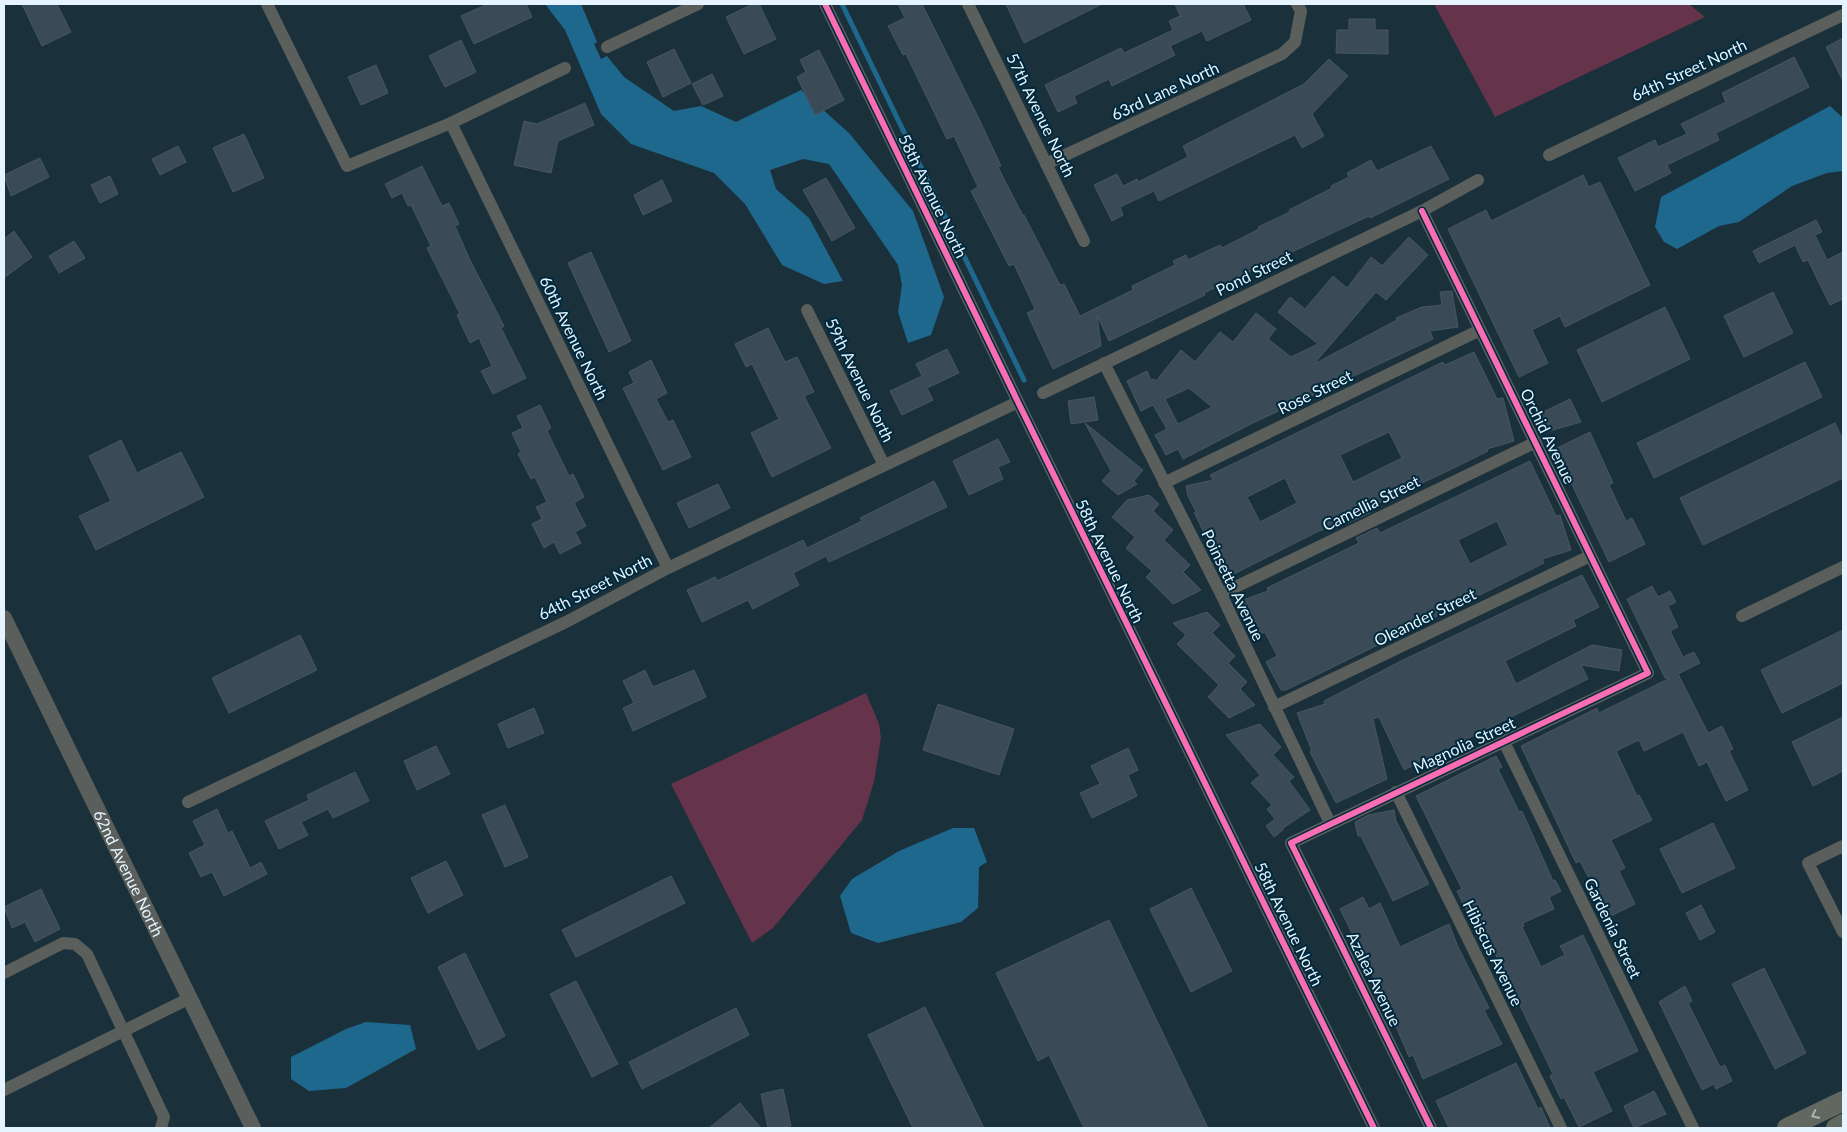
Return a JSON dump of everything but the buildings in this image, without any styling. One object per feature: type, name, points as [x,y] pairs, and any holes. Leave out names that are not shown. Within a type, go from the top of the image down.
[{"type":"main road","points":[[1787,1128],[1843,1101]]},
{"type":"main road","points":[[1836,1128],[1843,1124]]},
{"type":"street","points":[[268,4],[347,166],[450,123],[565,68]]},
{"type":"street","points":[[606,47],[698,4]]},
{"type":"street","name":"58th Avenue North","points":[[825,4],[1374,1128]]},
{"type":"street","name":"57th Avenue North","points":[[968,4],[1084,241]]},
{"type":"street","name":"63rd Lane North","points":[[1046,164],[1282,54],[1295,42],[1301,11],[1297,4]]},
{"type":"street","name":"64th Street North","points":[[1549,155],[1843,15]]},
{"type":"street","name":"60th Avenue North","points":[[450,123],[668,568]]},
{"type":"street","name":"Pond Street","points":[[1043,393],[1422,211],[1478,180]]},
{"type":"street","name":"Orchid Avenue","points":[[1422,211],[1648,673]]},
{"type":"street","name":"59th Avenue North","points":[[807,310],[884,465]]},
{"type":"street","name":"Rose Street","points":[[1164,483],[1480,330]]},
{"type":"street","name":"Poinsetta Avenue","points":[[1104,364],[1221,594],[1330,823]]},
{"type":"street","name":"64th Street North","points":[[188,802],[566,622],[668,568],[1018,402]]},
{"type":"street","name":"Camellia Street","points":[[1221,594],[1536,442]]},
{"type":"street","name":"Oleander Street","points":[[1274,707],[1590,556]]},
{"type":"street","points":[[1742,616],[1843,567]]},
{"type":"street","name":"62nd Avenue North","points":[[4,618],[254,1128]]},
{"type":"street","name":"Magnolia Street","points":[[1291,843],[1648,673]]},
{"type":"street","name":"Gardenia Street","points":[[1504,742],[1692,1128]]},
{"type":"street","name":"Hibiscus Avenue","points":[[1396,792],[1561,1128]]},
{"type":"street","name":"Azalea Avenue","points":[[1291,843],[1431,1128]]},
{"type":"street","points":[[1843,846],[1808,863],[1843,932]]},
{"type":"street","points":[[4,973],[63,943],[76,944],[86,954],[164,1117],[161,1128]]},
{"type":"street","points":[[4,1090],[190,998]]},
{"type":"shaded area","points":[[1434,4],[1689,4],[1705,17],[1495,117]]},
{"type":"shaded area","points":[[866,693],[879,724],[881,738],[874,782],[862,820],[773,928],[752,943],[671,784]]},
{"type":"water","points":[[545,4],[581,4],[597,42],[594,44],[601,59],[607,56],[624,77],[674,111],[701,106],[736,122],[801,90],[849,133],[913,211],[944,297],[931,335],[908,343],[898,312],[902,285],[898,265],[829,164],[803,159],[770,170],[776,189],[809,218],[843,281],[824,284],[782,265],[745,204],[714,173],[631,144],[601,114],[565,30]]},
{"type":"water","points":[[1830,106],[1843,118],[1843,171],[1827,173],[1792,186],[1739,222],[1719,226],[1677,249],[1664,242],[1655,227],[1661,197]]},
{"type":"water","points":[[953,828],[974,828],[987,862],[979,867],[978,908],[961,922],[878,943],[851,933],[840,896],[852,879],[899,851]]},
{"type":"water","points":[[366,1022],[410,1025],[416,1049],[346,1088],[309,1091],[291,1079],[291,1057],[346,1029]]},
{"type":"waterway","points":[[842,4],[1024,380]]},
{"type":"cycle path","points":[[825,4],[1374,1128]]},
{"type":"cycle path","points":[[1422,211],[1648,673],[1291,843],[1431,1128]]}]
